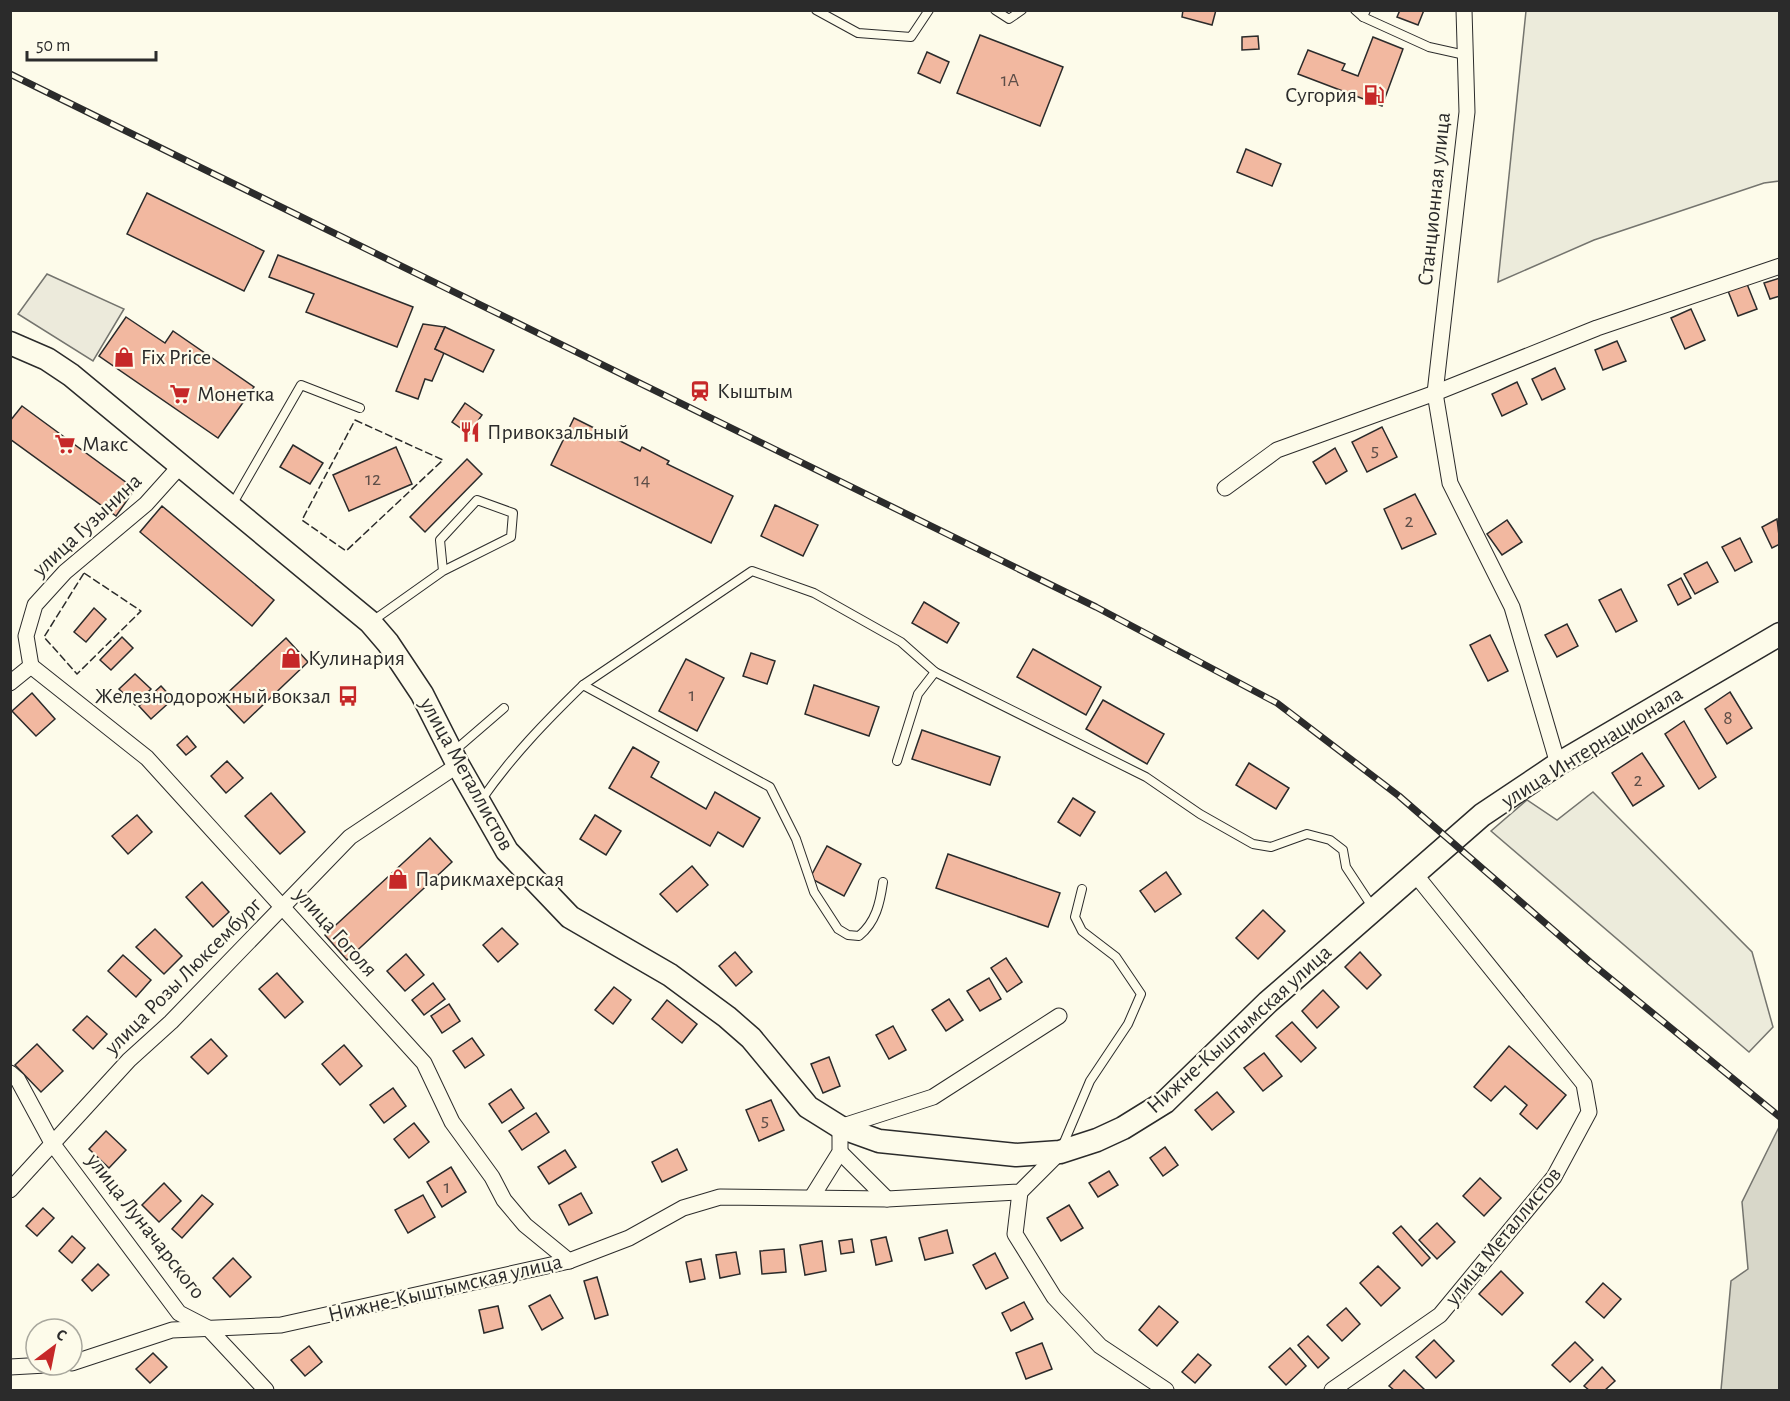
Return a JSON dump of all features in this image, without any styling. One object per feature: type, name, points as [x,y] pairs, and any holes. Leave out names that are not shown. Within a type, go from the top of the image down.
[{"type":"main road","name":"улица Металлистов","points":[[11,342],[47,359],[71,375],[369,622],[388,643],[422,694],[478,804],[507,850],[561,909],[578,923],[670,975],[727,1017],[751,1038],[808,1107],[840,1127],[879,1141],[1016,1155],[1060,1152]]},
{"type":"main road","name":"улица Интернационала","points":[[1415,874],[1482,815],[1558,764],[1779,634]]},
{"type":"main road","name":"Нижне-Кыштымская улица","points":[[1060,1152],[1123,1128],[1165,1102],[1268,1002],[1373,908],[1415,874]]},
{"type":"street","name":"Станционная улица","points":[[1464,10],[1467,112],[1435,393],[1450,483],[1512,608],[1558,764]]},
{"type":"street","points":[[1225,488],[1277,450],[1435,393],[1597,328],[1779,266]]},
{"type":"street","name":"улица Гузынина","points":[[31,666],[26,636],[35,605],[65,572],[146,504],[182,465]]},
{"type":"street","points":[[10,683],[31,666]]},
{"type":"street","name":"улица Гоголя","points":[[31,666],[147,758],[424,1063],[452,1122],[492,1177],[504,1200],[525,1225],[569,1261]]},
{"type":"street","name":"улица Розы Люксембург","points":[[10,1190],[129,1060],[283,908],[350,837],[455,759]]},
{"type":"street","name":"улица Металлистов","points":[[1332,1390],[1440,1315],[1554,1178],[1589,1112],[1584,1084],[1415,874]]},
{"type":"street","points":[[812,1197],[840,1152],[840,1127],[933,1097],[1059,1017]]},
{"type":"street","name":"улица Луначарского","points":[[10,1073],[18,1080],[52,1143],[179,1313],[208,1328],[266,1390]]},
{"type":"street","points":[[840,1152],[887,1199]]},
{"type":"street","name":"Нижне-Кыштымская улица","points":[[84,1359],[172,1330],[281,1325],[569,1261],[629,1238],[683,1208],[720,1197],[887,1199],[1020,1192],[1060,1152]]},
{"type":"street","points":[[1020,1192],[1015,1234],[1054,1297],[1100,1346],[1166,1390]]},
{"type":"lane","points":[[816,10],[858,33],[911,37],[929,10]]},
{"type":"lane","points":[[995,10],[1009,18],[1022,10]]},
{"type":"lane","points":[[1355,10],[1429,47],[1465,56]]},
{"type":"lane","points":[[231,506],[301,385],[360,408]]},
{"type":"lane","points":[[369,622],[443,572],[511,537],[513,513],[477,500],[440,540],[443,572]]},
{"type":"lane","points":[[478,804],[503,768],[533,734],[583,685],[752,571],[814,593],[901,642],[935,672],[1146,777],[1200,814],[1253,844],[1271,847],[1307,834],[1330,840],[1343,850],[1346,867],[1373,908]]},
{"type":"lane","points":[[897,761],[918,694],[935,672]]},
{"type":"lane","points":[[583,685],[770,787],[796,839],[814,892],[838,929],[848,935],[859,936],[868,928],[880,906],[883,882]]},
{"type":"lane","points":[[455,759],[504,708]]},
{"type":"lane","points":[[1060,1152],[1090,1081],[1128,1024],[1141,994],[1116,957],[1082,931],[1075,917],[1082,889]]},
{"type":"shaded area","points":[[1526,11],[1779,11],[1779,181],[1764,183],[1594,240],[1498,282]]},
{"type":"shaded area","points":[[47,274],[124,309],[93,361],[18,314]]},
{"type":"shaded area","points":[[1593,792],[1752,952],[1773,1027],[1749,1052],[1491,831],[1527,800],[1557,820]]},
{"type":"shaded area","points":[[1779,1127],[1779,1390],[1721,1390],[1731,1281],[1748,1269],[1742,1202]]},
{"type":"building","points":[[1183,10],[1216,10],[1212,25],[1182,17]]},
{"type":"building","points":[[1400,10],[1424,10],[1418,25],[1397,17]]},
{"type":"building","points":[[980,35],[1063,67],[1040,126],[957,93]]},
{"type":"building","points":[[1258,36],[1259,49],[1242,50],[1242,37]]},
{"type":"building","points":[[1373,37],[1403,49],[1382,106],[1298,74],[1308,50],[1345,64],[1342,70],[1358,76]]},
{"type":"building","points":[[927,52],[949,62],[940,83],[918,73]]},
{"type":"building","points":[[1246,149],[1281,164],[1272,186],[1237,172]]},
{"type":"building","points":[[147,193],[264,251],[244,291],[127,234]]},
{"type":"building","points":[[278,255],[413,307],[397,347],[306,312],[314,294],[269,277]]},
{"type":"building","points":[[1780,278],[1780,296],[1770,299],[1764,283]]},
{"type":"building","points":[[1747,284],[1757,309],[1738,316],[1728,291]]},
{"type":"building","points":[[1691,309],[1705,340],[1685,349],[1671,318]]},
{"type":"building","points":[[126,317],[165,343],[173,331],[254,387],[218,438],[99,356]]},
{"type":"building","points":[[423,324],[445,327],[435,349],[444,353],[432,381],[425,379],[418,399],[396,391]]},
{"type":"building","points":[[445,327],[494,350],[483,372],[435,349]]},
{"type":"building","points":[[1617,341],[1626,361],[1603,370],[1595,350]]},
{"type":"building","points":[[1555,368],[1565,389],[1542,400],[1532,379]]},
{"type":"building","points":[[1517,382],[1527,404],[1502,416],[1492,394]]},
{"type":"building","points":[[465,403],[482,415],[469,434],[452,422]]},
{"type":"building","points":[[22,406],[135,489],[116,516],[10,439],[10,421]]},
{"type":"building","points":[[574,418],[640,451],[642,447],[669,461],[667,464],[733,496],[711,543],[551,465]]},
{"type":"building","points":[[1382,427],[1397,457],[1367,472],[1352,442]]},
{"type":"building","points":[[293,445],[323,463],[310,484],[280,467]]},
{"type":"building","points":[[396,447],[412,484],[349,511],[333,475]]},
{"type":"building","points":[[1335,448],[1347,471],[1326,484],[1313,462]]},
{"type":"building","points":[[467,459],[482,474],[425,532],[410,517]]},
{"type":"building","points":[[1415,494],[1436,534],[1402,549],[1384,509]]},
{"type":"building","points":[[775,505],[818,525],[803,556],[761,536]]},
{"type":"building","points":[[162,506],[274,600],[252,626],[140,532]]},
{"type":"building","points":[[1777,519],[1780,544],[1772,548],[1762,527]]},
{"type":"building","points":[[1507,520],[1522,542],[1502,555],[1487,534]]},
{"type":"building","points":[[1740,538],[1752,562],[1735,571],[1722,547]]},
{"type":"building","points":[[1707,562],[1718,582],[1695,594],[1684,574]]},
{"type":"building","points":[[1681,578],[1691,598],[1678,605],[1668,585]]},
{"type":"building","points":[[1621,589],[1637,621],[1616,632],[1599,600]]},
{"type":"building","points":[[924,602],[959,623],[947,643],[912,623]]},
{"type":"building","points":[[94,608],[106,619],[86,642],[74,632]]},
{"type":"building","points":[[1567,624],[1578,646],[1557,657],[1545,635]]},
{"type":"building","points":[[1490,635],[1508,671],[1488,681],[1470,645]]},
{"type":"building","points":[[122,637],[133,648],[111,670],[100,660]]},
{"type":"building","points":[[286,638],[308,662],[244,723],[221,699]]},
{"type":"building","points":[[1033,649],[1101,687],[1086,715],[1017,677]]},
{"type":"building","points":[[751,653],[775,661],[767,684],[743,676]]},
{"type":"building","points":[[686,659],[724,678],[697,731],[659,711]]},
{"type":"building","points":[[135,674],[151,689],[135,705],[119,689]]},
{"type":"building","points":[[814,685],[879,707],[869,736],[805,714]]},
{"type":"building","points":[[161,686],[173,699],[151,719],[139,706]]},
{"type":"building","points":[[1730,692],[1752,728],[1727,744],[1705,709]]},
{"type":"building","points":[[32,693],[55,719],[36,736],[12,711]]},
{"type":"building","points":[[1103,700],[1164,734],[1147,764],[1086,729]]},
{"type":"building","points":[[1684,721],[1716,777],[1699,789],[1665,734]]},
{"type":"building","points":[[922,730],[1000,757],[990,785],[912,759]]},
{"type":"building","points":[[187,736],[196,747],[186,755],[177,745]]},
{"type":"building","points":[[633,747],[659,762],[651,777],[706,809],[715,792],[760,818],[743,847],[718,832],[710,846],[609,788]]},
{"type":"building","points":[[1642,753],[1664,786],[1633,806],[1612,773]]},
{"type":"building","points":[[227,761],[243,778],[226,793],[211,776]]},
{"type":"building","points":[[1249,763],[1289,788],[1276,809],[1236,785]]},
{"type":"building","points":[[271,793],[305,832],[280,854],[245,816]]},
{"type":"building","points":[[1073,798],[1095,812],[1080,836],[1058,822]]},
{"type":"building","points":[[137,815],[152,832],[128,854],[112,836]]},
{"type":"building","points":[[595,815],[621,831],[606,855],[580,839]]},
{"type":"building","points":[[430,838],[452,862],[347,960],[325,935]]},
{"type":"building","points":[[827,846],[861,864],[844,896],[810,878]]},
{"type":"building","points":[[948,854],[1060,893],[1048,927],[936,888]]},
{"type":"building","points":[[692,866],[708,885],[677,912],[660,894]]},
{"type":"building","points":[[1166,872],[1181,894],[1155,912],[1140,891]]},
{"type":"building","points":[[202,882],[229,912],[213,927],[186,897]]},
{"type":"building","points":[[1263,910],[1285,931],[1258,959],[1236,938]]},
{"type":"building","points":[[502,928],[518,944],[498,962],[483,945]]},
{"type":"building","points":[[155,929],[182,956],[164,974],[136,947]]},
{"type":"building","points":[[735,952],[752,972],[736,986],[719,966]]},
{"type":"building","points":[[1360,952],[1381,975],[1367,989],[1345,967]]},
{"type":"building","points":[[406,954],[424,975],[405,991],[387,971]]},
{"type":"building","points":[[123,955],[151,980],[136,997],[108,971]]},
{"type":"building","points":[[1006,958],[1022,982],[1007,992],[991,968]]},
{"type":"building","points":[[277,973],[303,1002],[285,1018],[259,989]]},
{"type":"building","points":[[989,978],[1001,999],[980,1011],[967,991]]},
{"type":"building","points":[[433,983],[445,999],[424,1015],[412,1000]]},
{"type":"building","points":[[614,987],[631,1000],[613,1024],[595,1010]]},
{"type":"building","points":[[1323,990],[1339,1007],[1317,1028],[1302,1011]]},
{"type":"building","points":[[949,999],[963,1020],[946,1031],[932,1010]]},
{"type":"building","points":[[667,1000],[697,1024],[682,1043],[652,1019]]},
{"type":"building","points":[[449,1004],[460,1021],[442,1033],[431,1016]]},
{"type":"building","points":[[87,1016],[107,1034],[93,1049],[73,1030]]},
{"type":"building","points":[[1292,1022],[1316,1048],[1301,1062],[1276,1036]]},
{"type":"building","points":[[893,1026],[906,1050],[889,1059],[876,1035]]},
{"type":"building","points":[[472,1038],[484,1055],[465,1068],[453,1051]]},
{"type":"building","points":[[211,1039],[227,1056],[208,1074],[191,1057]]},
{"type":"building","points":[[37,1044],[63,1071],[41,1092],[15,1065]]},
{"type":"building","points":[[344,1045],[362,1066],[340,1085],[322,1064]]},
{"type":"building","points":[[1509,1046],[1566,1095],[1537,1129],[1520,1114],[1527,1105],[1505,1086],[1491,1101],[1474,1087]]},
{"type":"building","points":[[1264,1053],[1282,1076],[1263,1091],[1244,1068]]},
{"type":"building","points":[[829,1057],[840,1086],[823,1093],[811,1064]]},
{"type":"building","points":[[393,1088],[406,1106],[384,1123],[370,1105]]},
{"type":"building","points":[[511,1089],[524,1108],[502,1123],[489,1104]]},
{"type":"building","points":[[1217,1092],[1234,1112],[1212,1130],[1195,1110]]},
{"type":"building","points":[[771,1100],[784,1130],[759,1141],[746,1110]]},
{"type":"building","points":[[536,1113],[549,1132],[522,1150],[509,1131]]},
{"type":"building","points":[[414,1123],[429,1142],[409,1158],[394,1139]]},
{"type":"building","points":[[106,1131],[126,1150],[109,1168],[89,1149]]},
{"type":"building","points":[[1165,1147],[1178,1165],[1163,1176],[1150,1158]]},
{"type":"building","points":[[677,1149],[687,1170],[662,1182],[652,1162]]},
{"type":"building","points":[[565,1150],[576,1167],[549,1184],[538,1167]]},
{"type":"building","points":[[451,1167],[466,1192],[442,1207],[427,1182]]},
{"type":"building","points":[[1109,1171],[1118,1185],[1098,1197],[1089,1183]]},
{"type":"building","points":[[1480,1178],[1501,1198],[1484,1216],[1463,1196]]},
{"type":"building","points":[[164,1183],[181,1201],[159,1222],[142,1205]]},
{"type":"building","points":[[581,1193],[592,1213],[569,1225],[559,1205]]},
{"type":"building","points":[[202,1195],[213,1204],[182,1238],[172,1229]]},
{"type":"building","points":[[423,1195],[435,1217],[408,1233],[395,1210]]},
{"type":"building","points":[[1069,1205],[1083,1228],[1061,1241],[1047,1218]]},
{"type":"building","points":[[43,1208],[54,1218],[37,1236],[26,1226]]},
{"type":"building","points":[[1437,1223],[1455,1242],[1437,1259],[1419,1240]]},
{"type":"building","points":[[1401,1226],[1430,1258],[1422,1266],[1393,1233]]},
{"type":"building","points":[[947,1230],[953,1253],[925,1260],[919,1238]]},
{"type":"building","points":[[72,1236],[85,1248],[72,1263],[59,1251]]},
{"type":"building","points":[[886,1237],[892,1261],[876,1265],[871,1240]]},
{"type":"building","points":[[852,1239],[854,1252],[841,1254],[839,1241]]},
{"type":"building","points":[[822,1241],[826,1271],[805,1275],[800,1245]]},
{"type":"building","points":[[784,1249],[786,1272],[762,1274],[760,1251]]},
{"type":"building","points":[[736,1252],[740,1274],[720,1278],[716,1255]]},
{"type":"building","points":[[995,1253],[1008,1278],[986,1289],[973,1265]]},
{"type":"building","points":[[233,1258],[251,1277],[230,1297],[213,1278]]},
{"type":"building","points":[[701,1259],[705,1279],[690,1282],[686,1262]]},
{"type":"building","points":[[98,1264],[109,1275],[92,1291],[82,1280]]},
{"type":"building","points":[[1378,1266],[1400,1288],[1381,1306],[1360,1283]]},
{"type":"building","points":[[1501,1271],[1523,1293],[1502,1315],[1479,1294]]},
{"type":"building","points":[[597,1277],[608,1315],[595,1319],[584,1281]]},
{"type":"building","points":[[1603,1283],[1621,1299],[1604,1318],[1586,1302]]},
{"type":"building","points":[[550,1295],[563,1318],[542,1330],[529,1306]]},
{"type":"building","points":[[1024,1302],[1033,1319],[1011,1331],[1002,1313]]},
{"type":"building","points":[[498,1306],[503,1328],[484,1333],[479,1310]]},
{"type":"building","points":[[1159,1306],[1178,1322],[1157,1346],[1139,1330]]},
{"type":"building","points":[[1346,1308],[1360,1324],[1342,1341],[1327,1325]]},
{"type":"building","points":[[1308,1336],[1329,1358],[1318,1368],[1298,1345]]},
{"type":"building","points":[[1434,1340],[1454,1361],[1436,1378],[1416,1357]]},
{"type":"building","points":[[1575,1342],[1593,1360],[1570,1382],[1552,1365]]},
{"type":"building","points":[[1042,1343],[1052,1369],[1026,1379],[1016,1353]]},
{"type":"building","points":[[309,1346],[322,1362],[305,1376],[291,1360]]},
{"type":"building","points":[[1290,1348],[1306,1366],[1286,1385],[1269,1367]]},
{"type":"building","points":[[153,1353],[167,1367],[150,1383],[136,1369]]},
{"type":"building","points":[[1198,1354],[1211,1365],[1195,1383],[1182,1372]]},
{"type":"building","points":[[1602,1367],[1615,1381],[1605,1390],[1589,1390],[1584,1386]]},
{"type":"building","points":[[1404,1370],[1425,1390],[1394,1390],[1389,1386]]},
{"type":"railway","points":[[10,74],[1096,607],[1277,703],[1399,796],[1590,962],[1780,1117]]},
{"type":"fence","points":[[355,420],[443,460],[346,551],[302,520],[355,420]]},
{"type":"fence","points":[[84,573],[141,611],[77,674],[44,637],[84,573]]},
{"type":"place","name":"Сугория","points":[[1374,95]]},
{"type":"place","name":"Fix Price","points":[[124,357]]},
{"type":"place","name":"Кыштым","points":[[700,391]]},
{"type":"place","name":"Монетка","points":[[180,394]]},
{"type":"place","name":"Привокзальный","points":[[470,432]]},
{"type":"place","name":"Макс","points":[[65,444]]},
{"type":"place","name":"Кулинария","points":[[291,658]]},
{"type":"place","name":"Железнодорожный вокзал","points":[[348,696]]},
{"type":"place","name":"Парикмахерская","points":[[398,879]]}]
